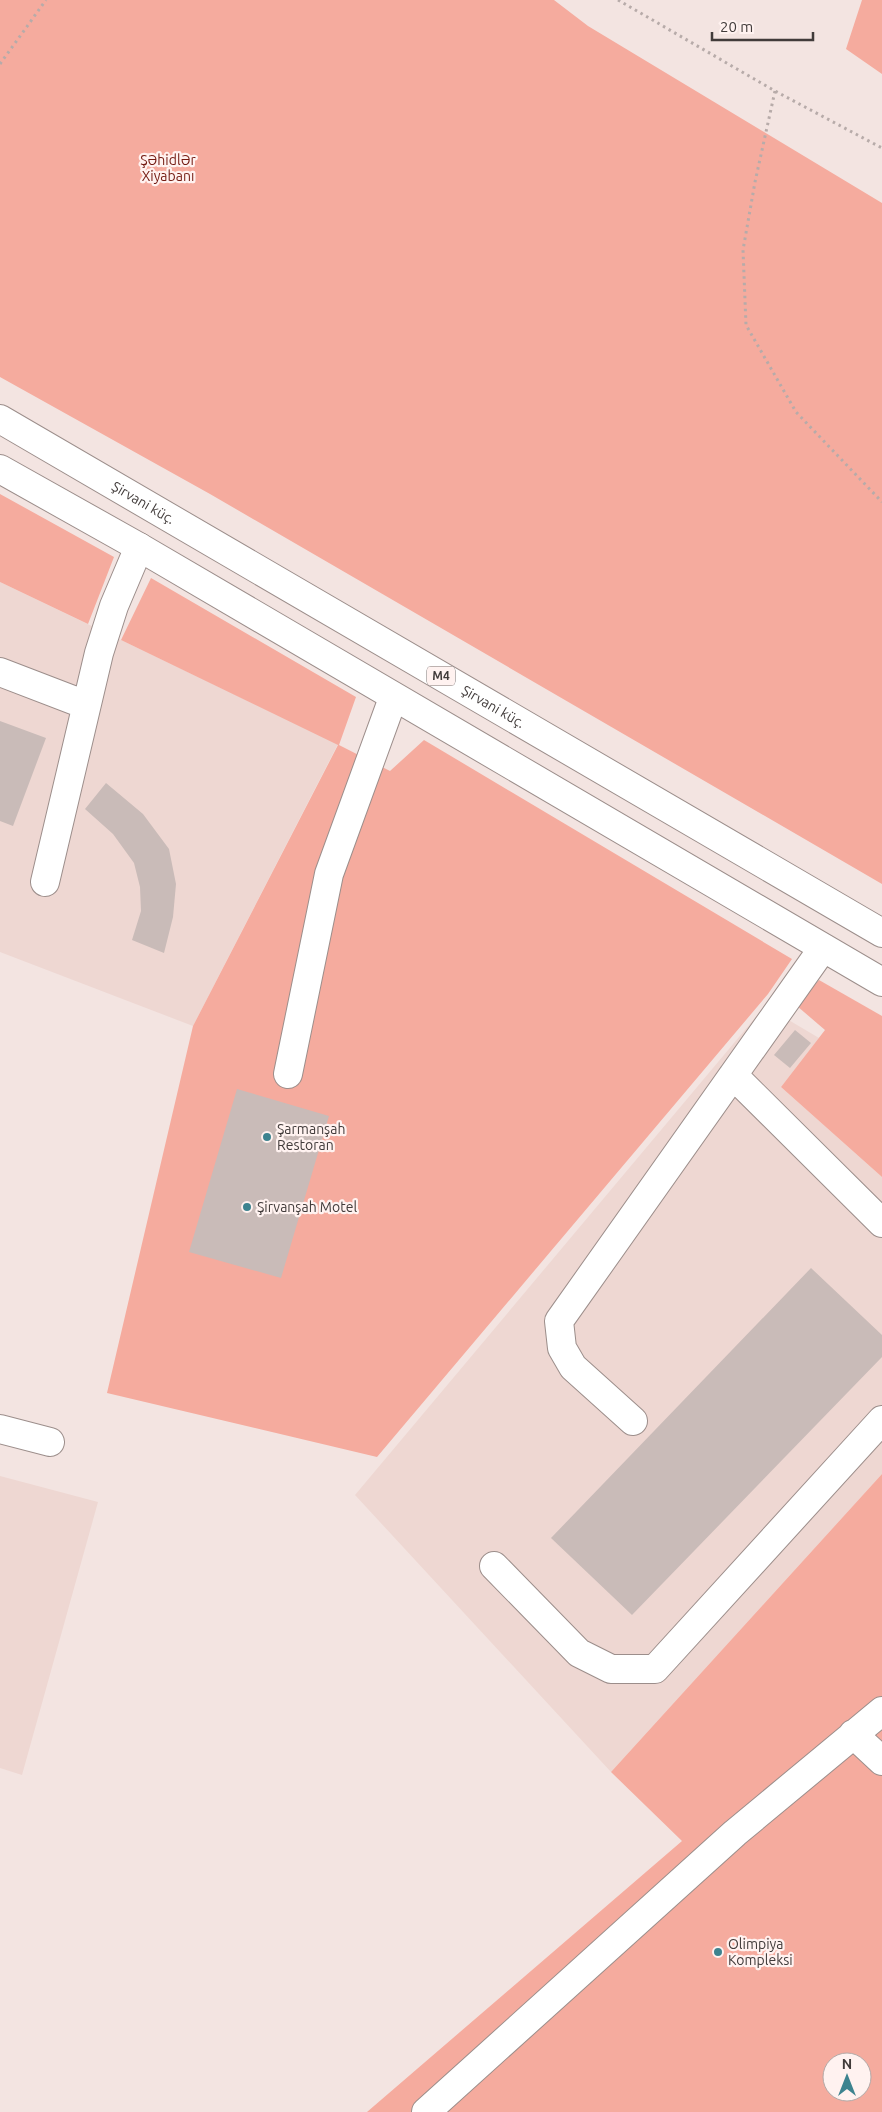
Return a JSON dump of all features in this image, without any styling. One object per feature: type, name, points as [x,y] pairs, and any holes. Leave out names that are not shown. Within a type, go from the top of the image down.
[{"type":"main road","name":"Şirvani küç.","points":[[0,419],[882,933]]},
{"type":"main road","points":[[0,469],[139,547],[393,698],[882,982]]},
{"type":"main road","points":[[45,882],[99,653],[111,615],[139,547]]},
{"type":"main road","points":[[0,672],[86,705]]},
{"type":"main road","points":[[288,1074],[329,874],[393,698]]},
{"type":"main road","points":[[633,1421],[573,1367],[562,1348],[559,1321],[823,948]]},
{"type":"main road","points":[[733,1075],[882,1223]]},
{"type":"main road","points":[[494,1566],[579,1653],[611,1669],[655,1669],[882,1420]]},
{"type":"main road","points":[[0,1430],[50,1442]]},
{"type":"main road","points":[[426,2112],[735,1833],[882,1711]]},
{"type":"main road","points":[[853,1734],[882,1760]]},
{"type":"path","points":[[0,64],[46,0]]},
{"type":"path","points":[[618,0],[775,90],[882,148]]},
{"type":"path","points":[[775,90],[755,182],[743,250],[746,325],[796,412],[882,502]]},
{"type":"shaded area","points":[[0,582],[338,744],[193,1026],[0,952]]},
{"type":"shaded area","points":[[765,1006],[819,1038],[781,1087],[882,1177],[882,1474],[611,1772],[355,1495]]},
{"type":"shaded area","points":[[0,1476],[98,1502],[22,1775],[0,1768]]},
{"type":"green space","name":"Şəhidlər Xiyabanı","points":[[0,0],[554,0],[588,26],[882,203],[882,884],[210,494],[0,377]]},
{"type":"green space","points":[[862,0],[882,0],[882,74],[846,49]]},
{"type":"green space","points":[[0,494],[114,557],[88,624],[0,582]]},
{"type":"green space","points":[[151,578],[356,697],[339,745],[390,771],[424,740],[792,959],[768,994],[377,1457],[107,1393],[193,1026],[338,745],[121,640]]},
{"type":"green space","points":[[819,980],[882,1016],[882,1177],[781,1087],[825,1030],[797,1006]]},
{"type":"green space","name":"Olimpiya Kompleksi","points":[[882,1474],[882,2112],[367,2112],[682,1841],[611,1772]]},
{"type":"building","points":[[0,721],[46,738],[13,826],[0,821]]},
{"type":"building","points":[[106,783],[143,814],[169,849],[176,884],[173,917],[164,953],[132,940],[141,911],[140,887],[134,863],[113,834],[85,809]]},
{"type":"building","points":[[795,1030],[811,1043],[790,1068],[774,1055]]},
{"type":"building","points":[[237,1089],[329,1116],[281,1278],[189,1252]]},
{"type":"building","points":[[811,1268],[882,1335],[882,1357],[632,1615],[551,1538]]},
{"type":"place","name":"Şarmanşah Restoran","points":[[267,1137]]},
{"type":"place","name":"Şirvanşah Motel","points":[[247,1207]]},
{"type":"place","name":"Olimpiya Kompleksi","points":[[718,1952]]}]
